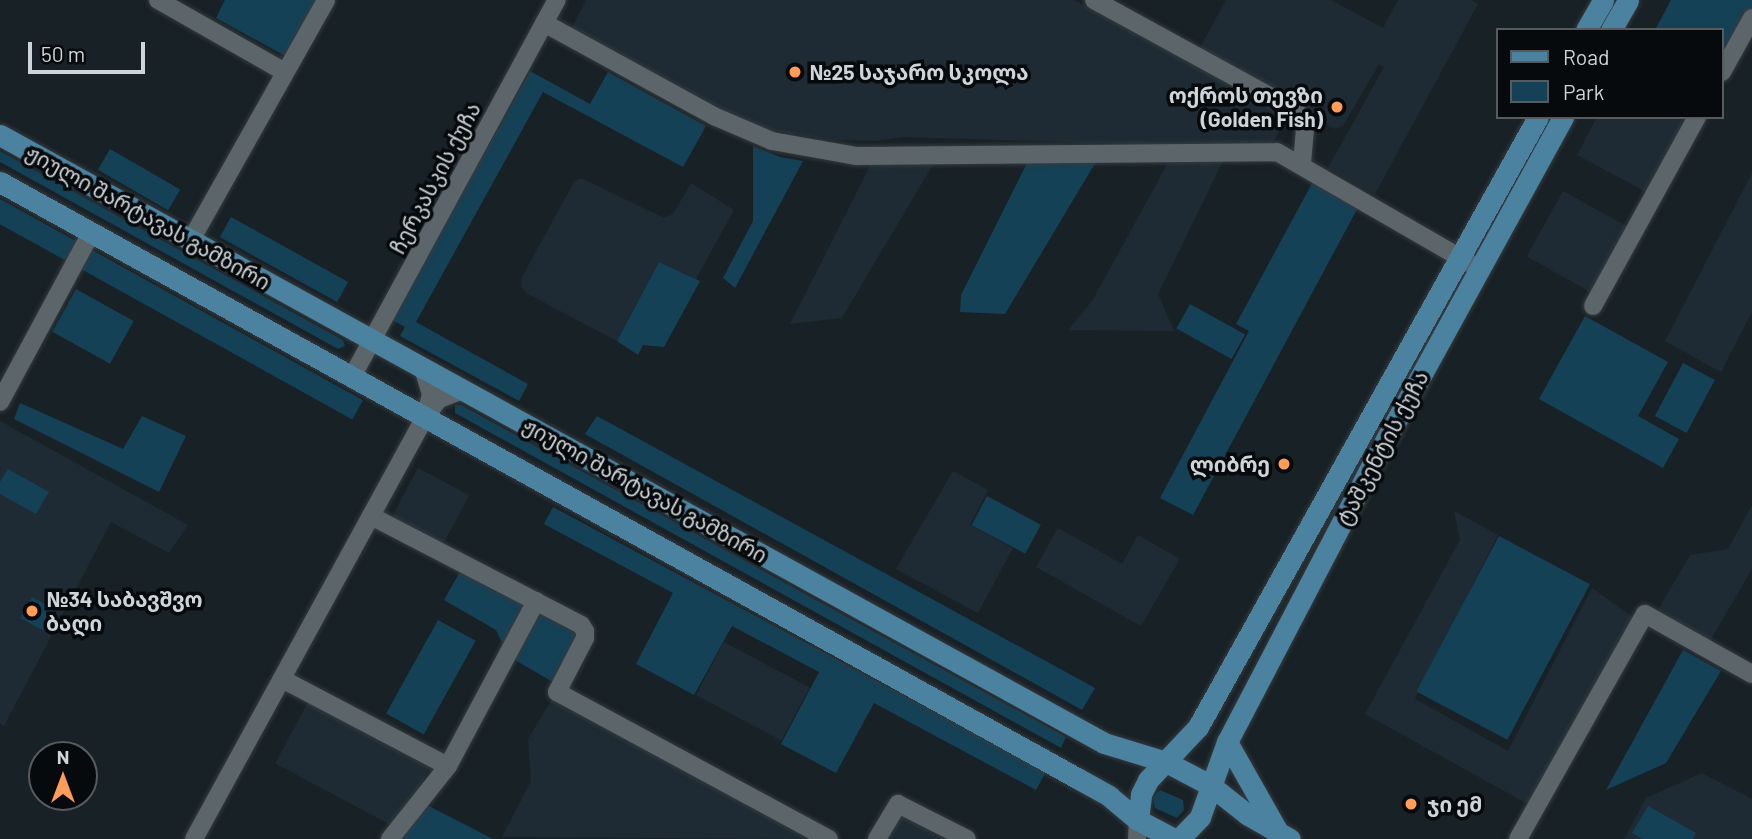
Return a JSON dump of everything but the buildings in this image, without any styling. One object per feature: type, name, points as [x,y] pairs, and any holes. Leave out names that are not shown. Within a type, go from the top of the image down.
[{"type":"main road","points":[[1587,28],[1603,0]]},
{"type":"main road","points":[[1612,28],[1628,0]]},
{"type":"main road","name":"ტაშკენტის ქუჩა","points":[[1166,762],[1198,727],[1537,119]]},
{"type":"main road","name":"ტაშკენტის ქუჩა","points":[[1210,785],[1227,742],[1374,461],[1562,119]]},
{"type":"main road","name":"ჟიული შარტავას გამზირი","points":[[0,135],[1104,743],[1166,762],[1210,785],[1248,815],[1284,836]]},
{"type":"main road","name":"ჟიული შარტავას გამზირი","points":[[0,182],[1109,796],[1138,829],[1176,839]]},
{"type":"main road","points":[[1227,742],[1284,836]]},
{"type":"main road","points":[[1138,829],[1144,787],[1166,762]]},
{"type":"main road","points":[[1176,839],[1200,817],[1210,785]]},
{"type":"street","points":[[158,0],[285,72]]},
{"type":"street","points":[[191,240],[326,0]]},
{"type":"street","name":"ჩერკასკის ქუჩა","points":[[352,377],[557,0]]},
{"type":"street","points":[[1094,0],[1295,110],[1302,118],[1305,129],[1302,164]]},
{"type":"street","points":[[1724,68],[1752,19]]},
{"type":"street","points":[[544,23],[716,117],[772,141],[856,156],[1277,152],[1302,164],[1479,270]]},
{"type":"street","points":[[1593,306],[1696,119]]},
{"type":"street","points":[[0,402],[91,233]]},
{"type":"street","points":[[423,368],[431,394],[425,417]]},
{"type":"street","points":[[194,839],[425,417],[439,399],[463,390]]},
{"type":"street","points":[[371,516],[581,625],[585,638],[556,692],[829,839]]},
{"type":"street","points":[[390,839],[448,766],[536,601]]},
{"type":"street","points":[[1518,839],[1645,614],[1752,674]]},
{"type":"street","points":[[282,679],[448,766]]},
{"type":"street","points":[[877,839],[898,804],[967,839]]},
{"type":"shaded area","points":[[586,0],[1074,0],[1289,112],[1270,148],[903,137],[877,141],[835,140],[768,130],[733,116],[571,29]]},
{"type":"shaded area","points":[[1226,0],[1331,0],[1383,28],[1398,0],[1471,0],[1478,4],[1375,194],[1328,168],[1384,67],[1379,64],[1343,126],[1335,129],[1197,53]]},
{"type":"shaded area","points":[[1596,119],[1691,119],[1650,194],[1577,155]]},
{"type":"shaded area","points":[[935,161],[842,318],[790,324],[872,162]]},
{"type":"shaded area","points":[[1223,161],[1158,294],[1174,331],[1068,330],[1092,301],[1168,163]]},
{"type":"shaded area","points":[[1752,173],[1752,312],[1721,372],[1665,341]]},
{"type":"shaded area","points":[[581,178],[664,218],[673,214],[691,183],[734,210],[696,279],[659,262],[617,341],[526,293],[521,286],[522,277],[574,182]]},
{"type":"shaded area","points":[[1563,191],[1629,228],[1593,293],[1527,257]]},
{"type":"shaded area","name":"№34 საბავშვო ბაღი","points":[[0,421],[188,525],[169,553],[111,522],[4,726],[0,724]]},
{"type":"shaded area","points":[[418,468],[469,495],[440,551],[388,524]]},
{"type":"shaded area","points":[[953,471],[988,490],[970,525],[1013,548],[978,613],[896,569]]},
{"type":"shaded area","points":[[1752,505],[1752,569],[1710,641],[1655,615],[1690,555],[1728,549]]},
{"type":"shaded area","points":[[1454,511],[1498,535],[1415,699],[1508,751],[1592,588],[1634,618],[1528,804],[1365,714],[1460,540]]},
{"type":"shaded area","points":[[1058,528],[1122,564],[1138,535],[1180,559],[1141,626],[1036,567]]},
{"type":"shaded area","points":[[724,642],[810,688],[781,741],[696,695]]},
{"type":"shaded area","points":[[554,696],[812,839],[502,837],[531,781],[528,739]]},
{"type":"shaded area","points":[[309,700],[431,765],[397,828],[275,764]]},
{"type":"shaded area","points":[[1702,773],[1752,799],[1752,839],[1624,839],[1646,798]]},
{"type":"shaded area","points":[[901,812],[952,839],[887,839]]},
{"type":"green space","points":[[225,0],[319,0],[287,57],[216,18]]},
{"type":"green space","points":[[1671,0],[1752,0],[1752,8],[1724,57],[1724,28],[1656,28]]},
{"type":"green space","points":[[530,71],[590,104],[608,72],[706,126],[683,167],[543,92],[416,322],[528,384],[519,401],[400,336],[405,327],[392,320]]},
{"type":"green space","points":[[753,146],[780,157],[803,161],[735,288],[723,278],[753,221]]},
{"type":"green space","points":[[110,149],[180,190],[168,210],[98,170]]},
{"type":"green space","points":[[0,151],[343,340],[345,346],[338,349],[0,162]]},
{"type":"green space","points":[[1097,160],[1005,314],[960,312],[961,295],[1028,161]]},
{"type":"green space","points":[[1316,176],[1362,200],[1193,515],[1160,498],[1249,331],[1236,324]]},
{"type":"green space","points":[[0,199],[363,400],[352,419],[0,224]]},
{"type":"green space","points":[[231,217],[348,282],[337,302],[220,237]]},
{"type":"green space","points":[[659,262],[700,281],[664,347],[643,345],[638,355],[617,341]]},
{"type":"green space","points":[[76,289],[134,321],[110,364],[52,332]]},
{"type":"green space","points":[[1190,304],[1245,335],[1232,359],[1176,328]]},
{"type":"green space","points":[[1585,316],[1668,362],[1638,416],[1679,439],[1663,468],[1539,399]]},
{"type":"green space","points":[[1683,363],[1715,380],[1687,433],[1655,416]]},
{"type":"green space","points":[[20,403],[123,449],[142,416],[186,436],[159,492],[14,419]]},
{"type":"green space","points":[[455,405],[461,405],[1066,737],[1061,748],[455,413]]},
{"type":"green space","points":[[597,416],[1095,688],[1082,710],[585,434]]},
{"type":"green space","points":[[8,469],[49,492],[36,514],[0,494],[0,482]]},
{"type":"green space","points":[[987,496],[1041,525],[1025,554],[972,525]]},
{"type":"green space","points":[[553,507],[1046,772],[1036,790],[874,703],[836,773],[781,744],[819,672],[732,626],[694,695],[636,664],[673,593],[544,524]]},
{"type":"green space","points":[[1499,536],[1590,584],[1507,740],[1416,691]]},
{"type":"green space","points":[[462,568],[573,625],[577,637],[553,682],[508,656],[496,630],[444,600]]},
{"type":"green space","points":[[32,597],[55,610],[43,631],[20,618]]},
{"type":"green space","points":[[438,620],[476,641],[424,734],[386,714]]},
{"type":"green space","points":[[1683,650],[1721,671],[1666,763],[1606,790]]},
{"type":"green space","points":[[1160,790],[1183,800],[1184,810],[1177,818],[1155,808],[1153,797]]},
{"type":"green space","points":[[425,804],[493,839],[395,839]]},
{"type":"green space","points":[[1648,806],[1696,833],[1693,839],[1643,839],[1632,833]]},
{"type":"place","name":"№25 საჯარო სკოლა","points":[[795,72]]},
{"type":"place","name":"ოქროს თევზი (Golden Fish)","points":[[1337,107]]},
{"type":"place","name":"ლიბრე","points":[[1284,464]]},
{"type":"place","name":"№34 საბავშვო ბაღი","points":[[32,611]]},
{"type":"place","name":"ჯი ემ","points":[[1411,804]]}]
